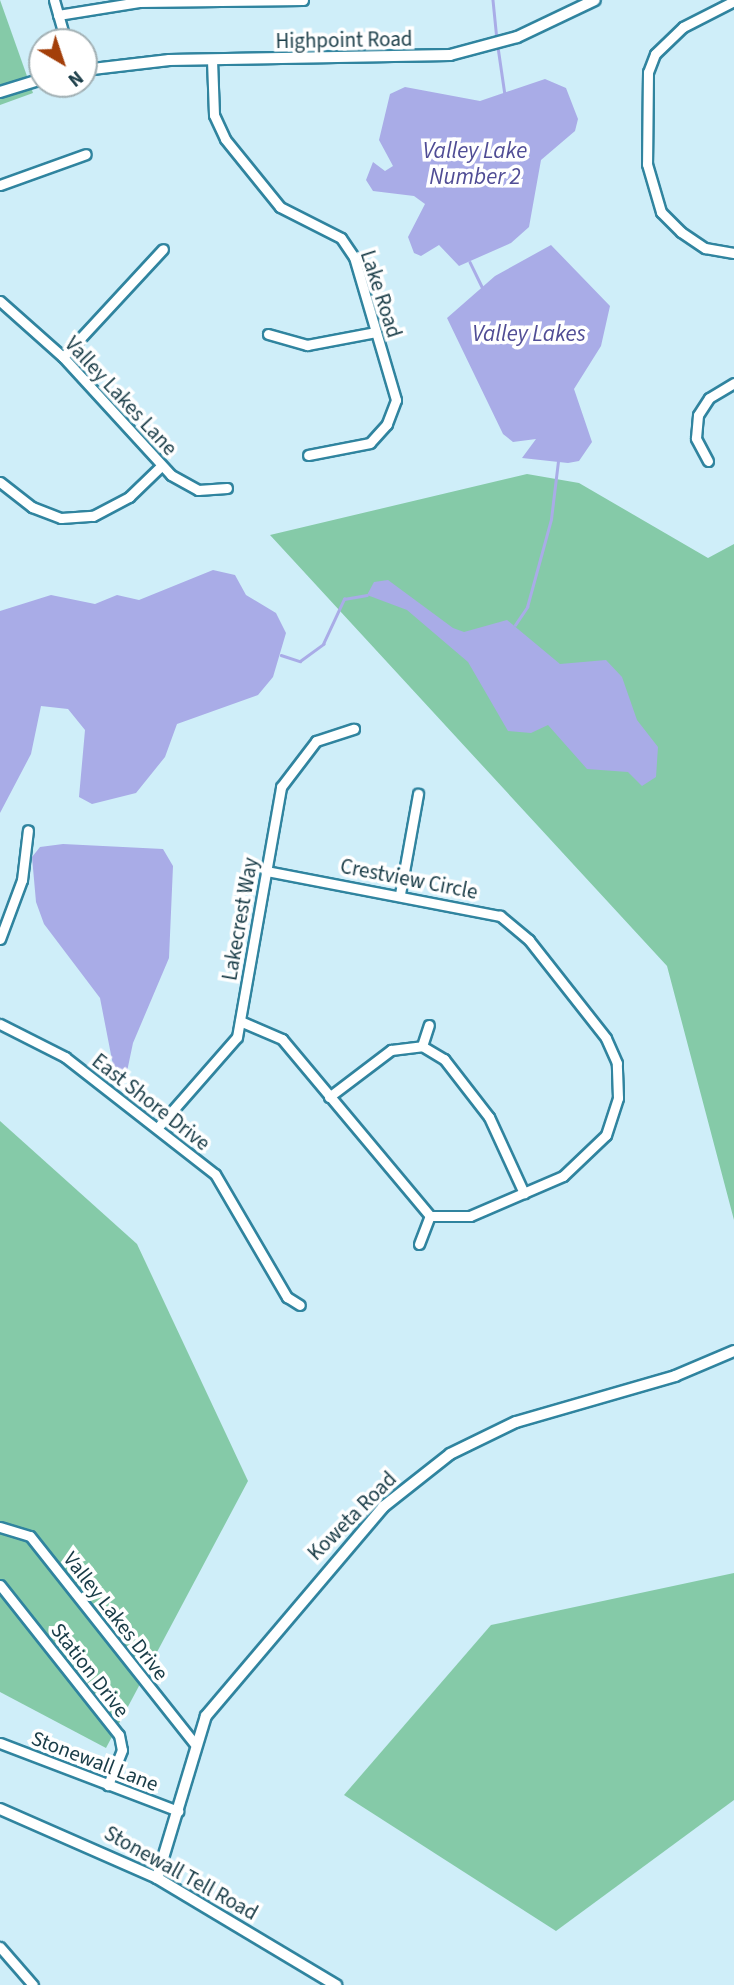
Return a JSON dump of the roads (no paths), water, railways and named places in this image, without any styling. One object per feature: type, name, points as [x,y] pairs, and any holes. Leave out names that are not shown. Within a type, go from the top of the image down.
[{"type":"street","points":[[54,0],[61,28]]},
{"type":"street","points":[[58,16],[139,1],[303,0]]},
{"type":"street","name":"Highpoint Road","points":[[98,68],[212,60],[450,55],[517,37],[595,0]]},
{"type":"street","points":[[734,1],[683,27],[655,54],[648,72],[646,164],[648,187],[674,226],[705,248],[734,253]]},
{"type":"street","name":"Lake Road","points":[[212,60],[214,115],[225,139],[280,207],[341,239],[354,257],[396,400],[387,424],[370,443],[308,455]]},
{"type":"street","points":[[0,92],[28,83]]},
{"type":"street","points":[[0,186],[86,154]]},
{"type":"street","points":[[63,357],[163,249]]},
{"type":"street","name":"Valley Lakes Lane","points":[[0,301],[63,357],[161,466],[198,490],[227,488]]},
{"type":"street","points":[[268,334],[307,345],[376,332]]},
{"type":"street","points":[[708,461],[696,438],[698,415],[709,398],[734,383]]},
{"type":"street","points":[[0,482],[32,507],[61,518],[93,516],[129,496],[161,466]]},
{"type":"street","name":"Lakecrest Way","points":[[159,1126],[237,1037],[281,787],[296,759],[316,741],[354,729]]},
{"type":"street","points":[[400,894],[418,794]]},
{"type":"street","points":[[0,939],[22,880],[28,830]]},
{"type":"street","name":"Crestview Circle","points":[[266,871],[400,894],[500,916],[529,940],[606,1038],[617,1063],[618,1098],[606,1135],[584,1162],[524,1193],[470,1216],[430,1216]]},
{"type":"street","points":[[240,1021],[282,1039],[430,1216],[419,1244]]},
{"type":"street","name":"East Shore Drive","points":[[0,1024],[65,1057],[159,1126],[215,1174],[287,1297],[300,1305]]},
{"type":"street","points":[[422,1046],[429,1026]]},
{"type":"street","points":[[329,1097],[391,1050],[422,1046],[444,1059],[489,1116],[524,1193]]},
{"type":"street","name":"Koweta Road","points":[[158,1878],[194,1743],[222,1691],[338,1553],[430,1468],[516,1422],[675,1376],[734,1351]]},
{"type":"street","name":"Valley Lakes Drive","points":[[0,1527],[30,1536],[194,1743]]},
{"type":"street","name":"Station Drive","points":[[1,1589],[119,1735],[122,1750],[108,1785]]},
{"type":"street","name":"Stonewall Lane","points":[[0,1743],[178,1811]]},
{"type":"street","name":"Stonewall Tell Road","points":[[0,1809],[158,1878],[336,1985]]},
{"type":"street","points":[[0,1947],[33,1985]]},
{"type":"water","name":"Valley Lake Number 2","points":[[545,79],[566,88],[578,119],[575,131],[541,160],[529,227],[511,243],[459,266],[439,245],[421,256],[414,253],[408,237],[425,204],[414,196],[373,191],[366,180],[373,162],[385,171],[393,166],[379,140],[390,94],[405,87],[480,101]]},
{"type":"water","name":"Valley Lakes","points":[[551,245],[610,306],[601,346],[574,389],[592,442],[579,461],[568,463],[522,458],[536,439],[513,442],[503,434],[447,318],[495,276]]},
{"type":"water","points":[[213,570],[235,575],[246,595],[276,613],[286,633],[273,677],[258,695],[177,724],[165,757],[136,793],[92,804],[79,797],[85,730],[68,709],[41,706],[31,754],[0,813],[0,611],[51,595],[95,604],[117,595],[139,600]]},
{"type":"water","points":[[388,580],[453,628],[464,632],[507,620],[560,664],[606,660],[622,677],[637,720],[658,747],[656,777],[642,786],[628,772],[587,769],[548,725],[531,733],[508,731],[468,662],[407,610],[367,595],[374,582]]},
{"type":"water","points":[[63,844],[163,849],[173,866],[169,958],[133,1043],[125,1081],[113,1065],[100,998],[44,924],[36,902],[32,857],[40,847]]},
{"type":"waterway","points":[[493,0],[497,40]]},
{"type":"waterway","points":[[498,47],[505,95]]},
{"type":"waterway","points":[[470,262],[482,287]]},
{"type":"waterway","points":[[515,625],[527,607],[551,519],[558,461]]},
{"type":"waterway","points":[[281,655],[300,661],[323,644],[344,599],[367,595]]}]
